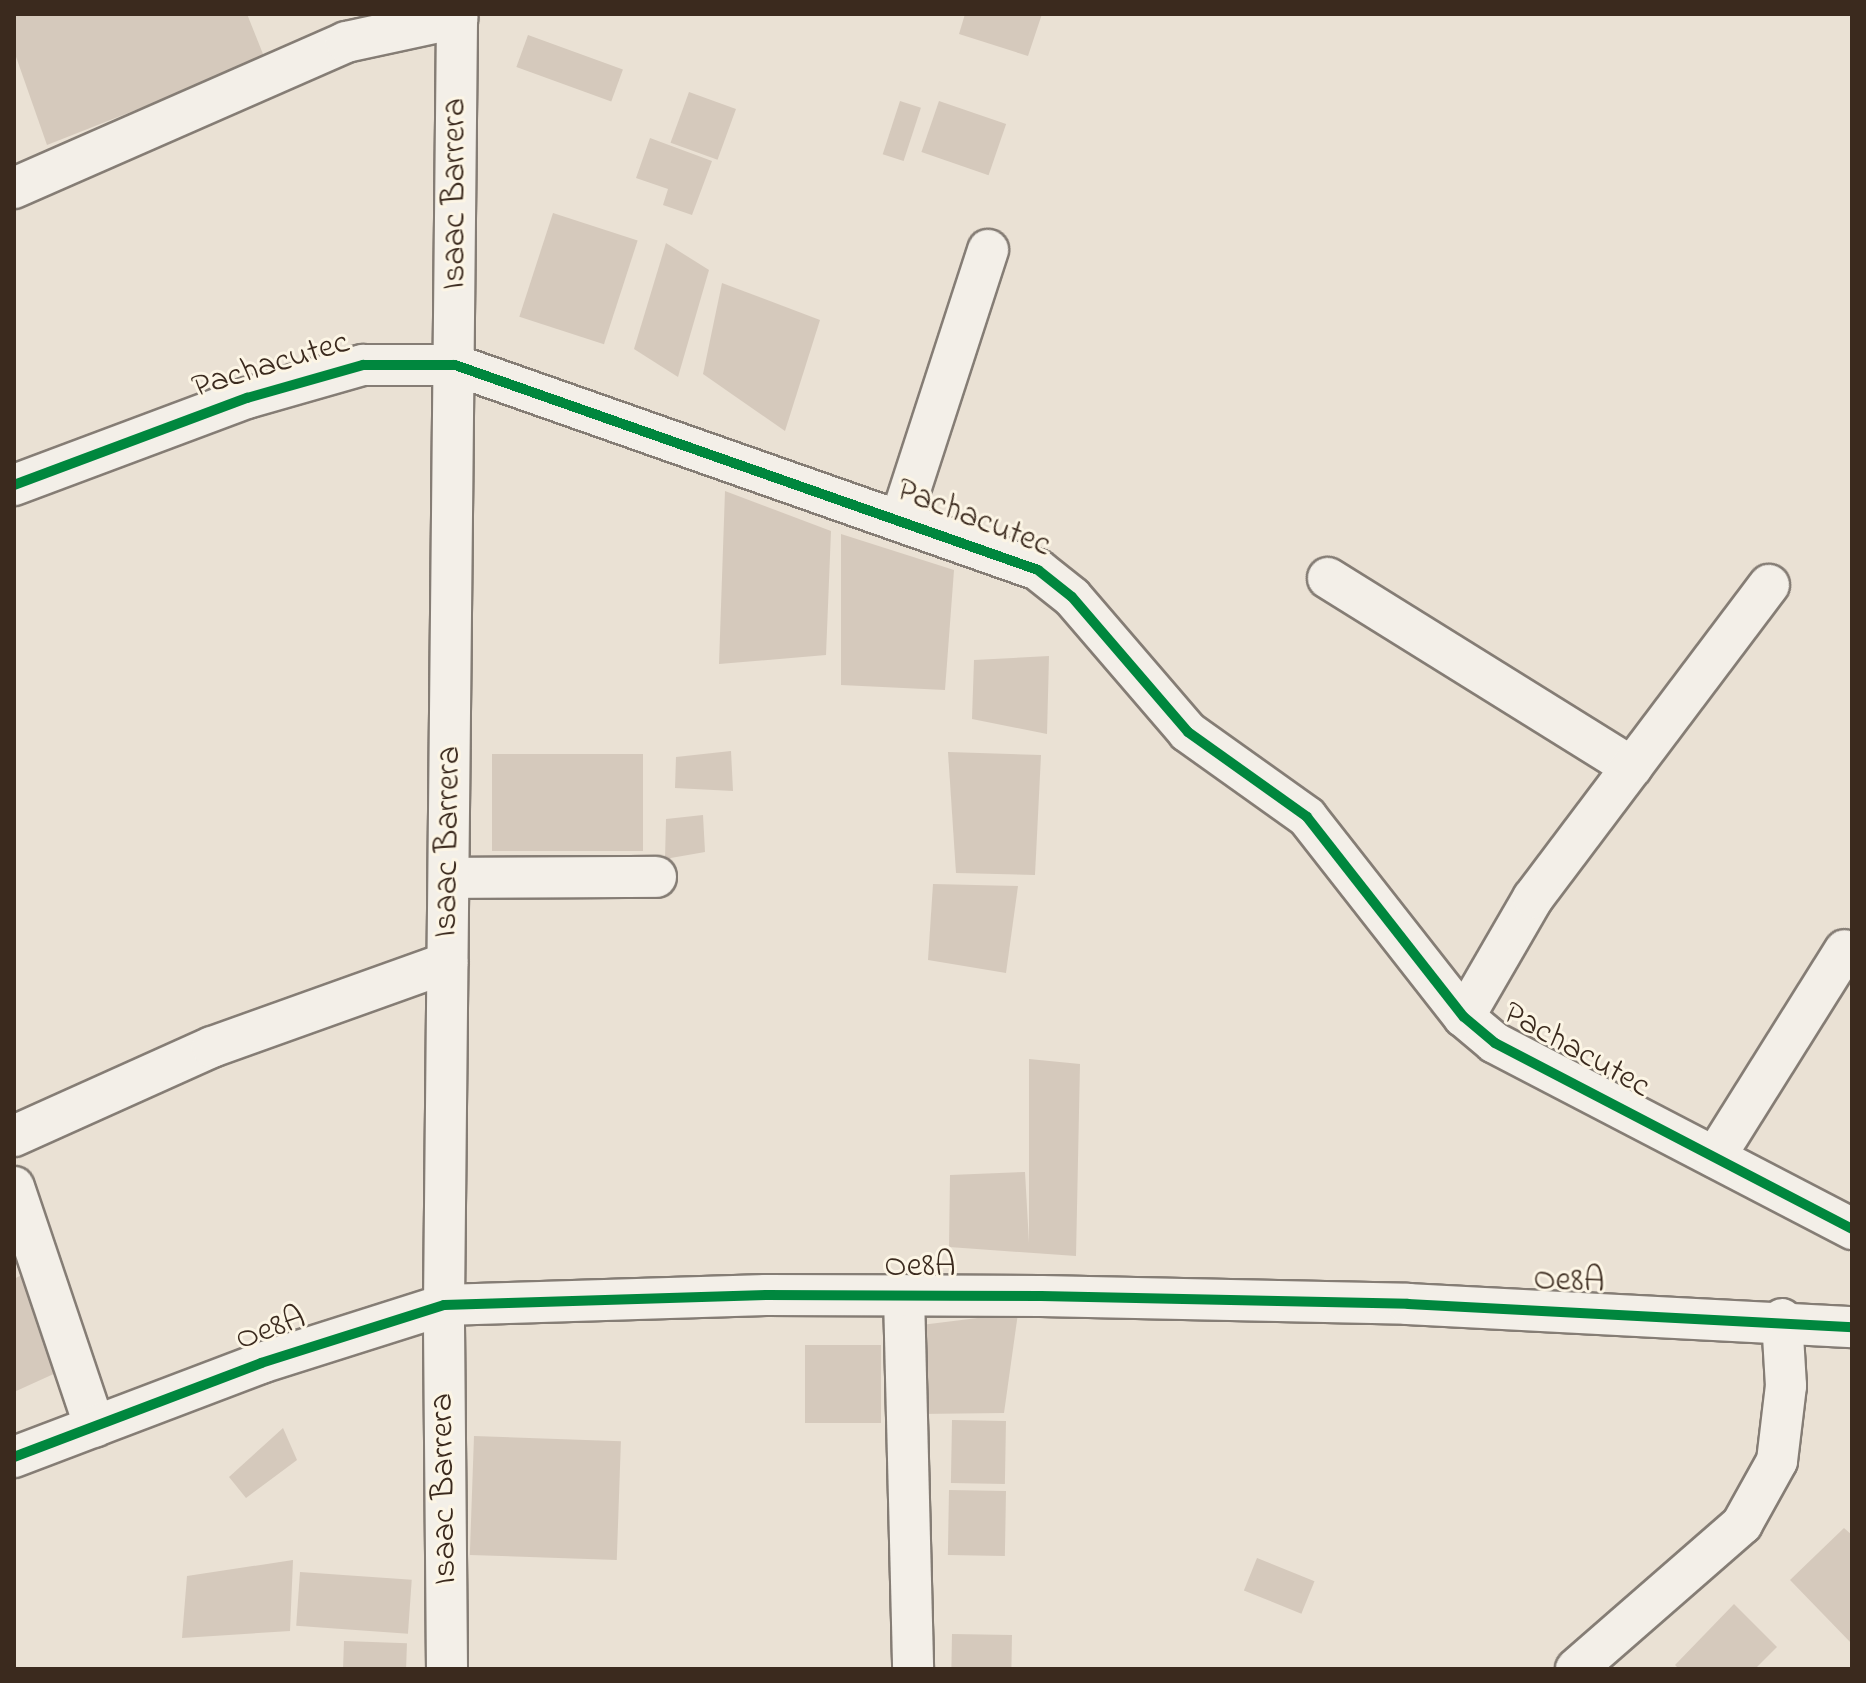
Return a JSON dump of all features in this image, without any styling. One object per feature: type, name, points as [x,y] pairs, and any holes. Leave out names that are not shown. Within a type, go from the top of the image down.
[{"type":"street","points":[[14,188],[346,42],[457,16]]},
{"type":"street","name":"Isaac Barrera","points":[[447,1669],[444,1305],[457,16]]},
{"type":"street","points":[[900,521],[988,250]]},
{"type":"street","name":"Pachacutec","points":[[14,485],[247,398],[363,365],[455,365],[900,521],[1057,581],[1188,732],[1307,817],[1464,1017],[1525,1060],[1852,1229]]},
{"type":"street","points":[[1328,578],[1632,767]]},
{"type":"street","points":[[1464,1017],[1533,898],[1769,585]]},
{"type":"street","points":[[449,878],[656,877]]},
{"type":"street","points":[[1715,1157],[1845,950]]},
{"type":"street","points":[[14,1136],[212,1047],[447,963]]},
{"type":"street","points":[[14,1187],[95,1427]]},
{"type":"street","points":[[904,1295],[913,1669]]},
{"type":"street","name":"Oe8A","points":[[14,1457],[274,1358],[444,1305],[904,1295],[1782,1319],[1852,1327]]},
{"type":"street","points":[[1576,1669],[1742,1524],[1777,1461],[1786,1386],[1782,1319]]},
{"type":"building","points":[[14,14],[247,14],[265,59],[47,145],[14,51]]},
{"type":"building","points":[[965,14],[1042,14],[1028,56],[959,34]]},
{"type":"building","points":[[528,35],[623,70],[611,101],[516,67]]},
{"type":"building","points":[[689,92],[736,109],[718,160],[671,143]]},
{"type":"building","points":[[900,101],[921,108],[904,161],[883,154]]},
{"type":"building","points":[[939,101],[1006,124],[989,175],[921,152]]},
{"type":"building","points":[[650,138],[712,161],[692,215],[663,205],[668,189],[636,178]]},
{"type":"building","points":[[553,213],[638,241],[604,344],[519,317]]},
{"type":"building","points":[[666,243],[709,270],[678,377],[634,349]]},
{"type":"building","points":[[722,283],[820,320],[785,431],[703,374]]},
{"type":"building","points":[[725,491],[831,531],[826,655],[719,664]]},
{"type":"building","points":[[841,534],[954,570],[945,690],[841,685]]},
{"type":"building","points":[[1049,656],[1047,734],[972,719],[974,660]]},
{"type":"building","points":[[731,751],[733,791],[675,788],[676,757]]},
{"type":"building","points":[[948,752],[1041,755],[1035,875],[956,873]]},
{"type":"building","points":[[492,754],[643,754],[643,851],[492,851]]},
{"type":"building","points":[[703,815],[705,852],[665,859],[666,819]]},
{"type":"building","points":[[933,884],[1018,886],[1006,973],[928,960]]},
{"type":"building","points":[[1029,1059],[1080,1064],[1076,1256],[949,1247],[950,1175],[1025,1172],[1029,1243]]},
{"type":"building","points":[[31,1270],[58,1372],[14,1392],[14,1279]]},
{"type":"building","points":[[1018,1313],[1004,1413],[918,1414],[905,1327]]},
{"type":"building","points":[[805,1345],[881,1345],[881,1423],[805,1423]]},
{"type":"building","points":[[952,1420],[1006,1421],[1005,1484],[951,1483]]},
{"type":"building","points":[[283,1428],[297,1460],[246,1498],[229,1477]]},
{"type":"building","points":[[474,1436],[621,1441],[617,1560],[470,1555]]},
{"type":"building","points":[[949,1490],[1006,1491],[1005,1556],[948,1555]]},
{"type":"building","points":[[1844,1528],[1852,1535],[1852,1644],[1790,1580]]},
{"type":"building","points":[[1257,1558],[1314,1581],[1301,1614],[1244,1590]]},
{"type":"building","points":[[293,1560],[290,1631],[182,1638],[187,1576]]},
{"type":"building","points":[[300,1572],[412,1580],[408,1634],[296,1626]]},
{"type":"building","points":[[1734,1604],[1777,1647],[1755,1669],[1679,1669],[1675,1665]]},
{"type":"building","points":[[952,1634],[1012,1635],[1011,1669],[951,1669]]},
{"type":"building","points":[[344,1641],[407,1643],[406,1669],[343,1669]]},
{"type":"cycle path","points":[[14,485],[247,398],[363,365],[455,365],[1038,570],[1072,597],[1188,732],[1307,817],[1464,1017],[1495,1043],[1852,1229]]},
{"type":"cycle path","points":[[14,1457],[261,1363],[444,1305],[766,1295],[1041,1296],[1408,1304],[1852,1327]]}]
